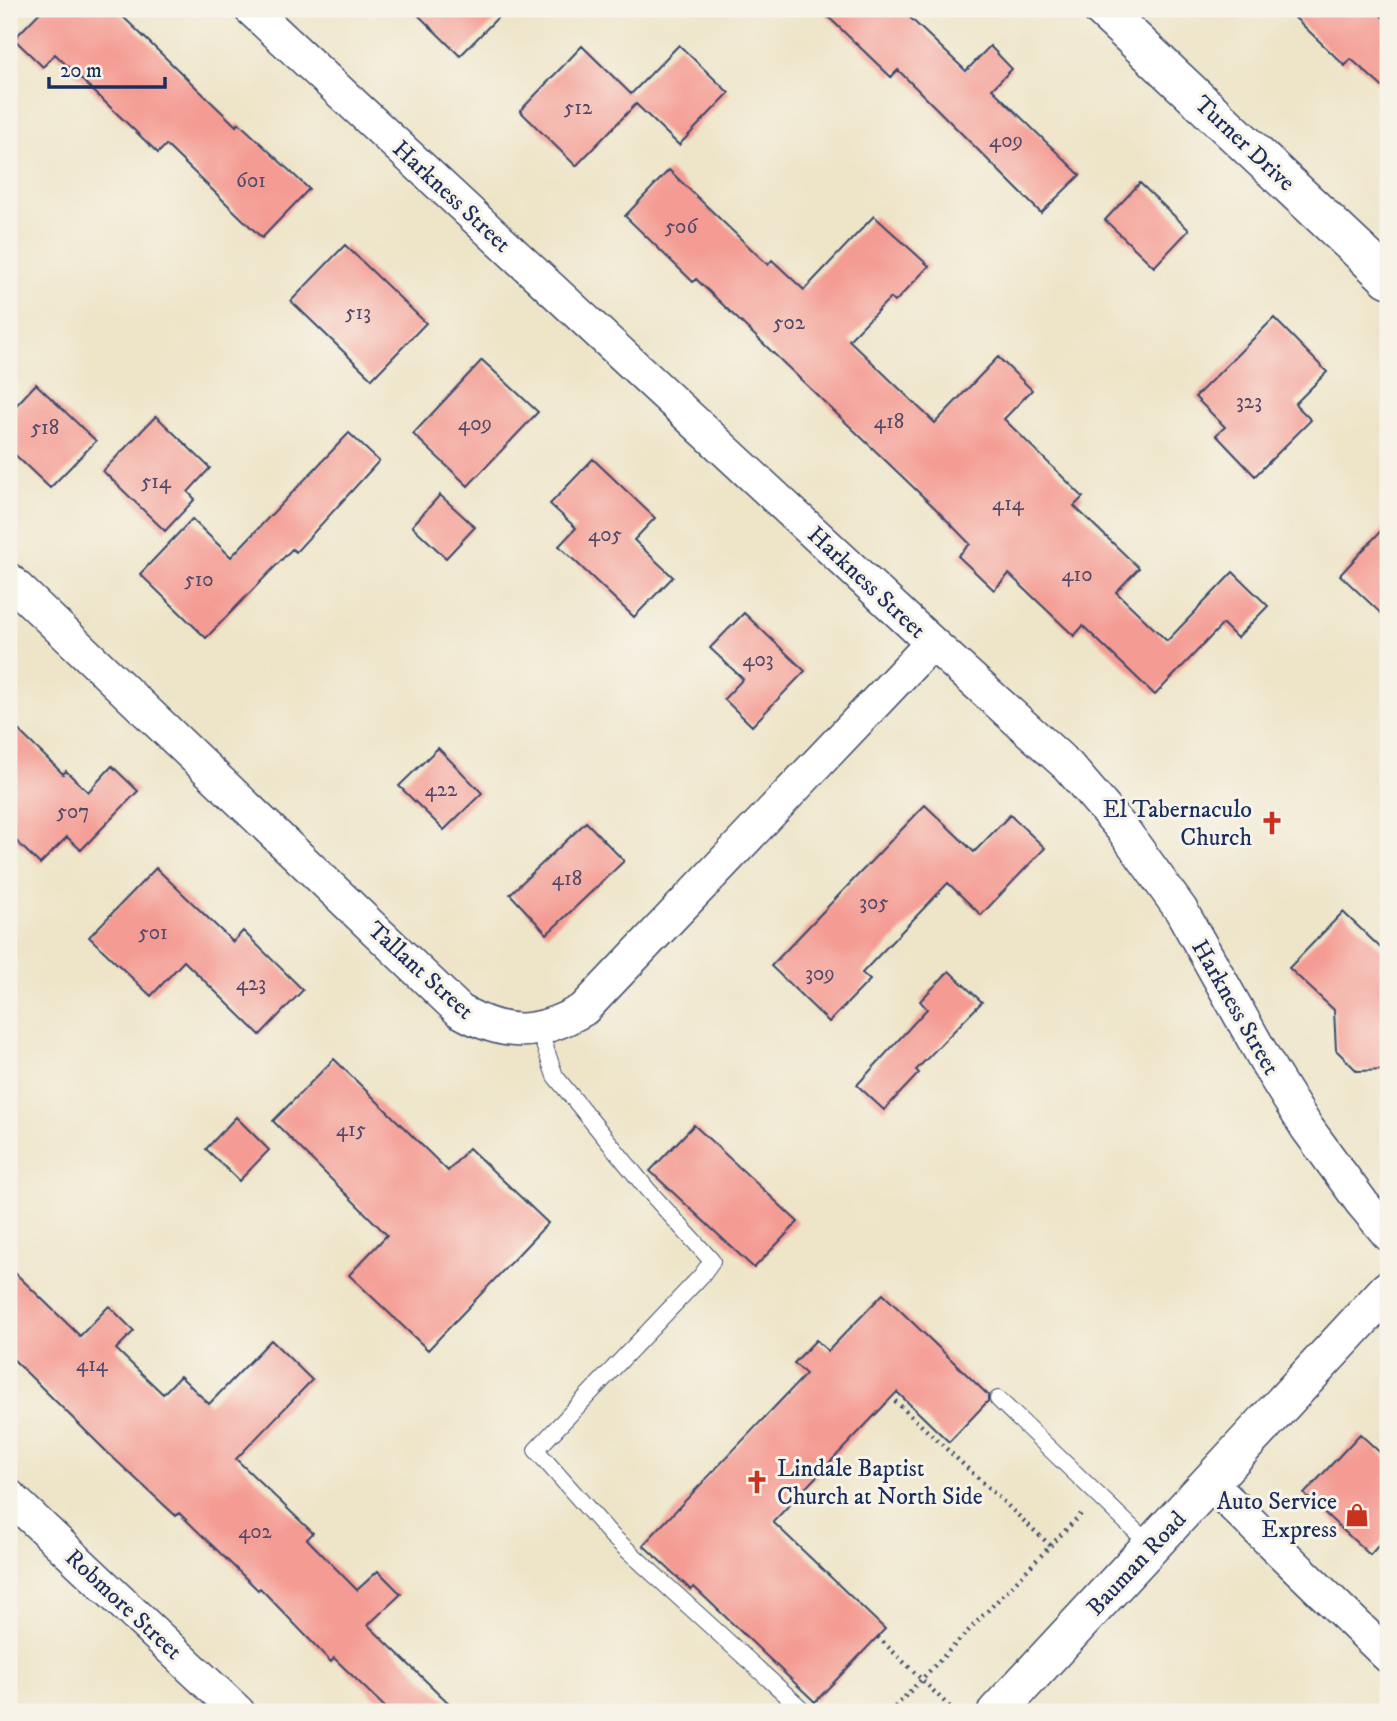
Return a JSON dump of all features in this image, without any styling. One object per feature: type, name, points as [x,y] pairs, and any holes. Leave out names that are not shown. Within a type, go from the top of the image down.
[{"type":"street","name":"Harkness Street","points":[[251,9],[932,643],[1068,766],[1124,831],[1181,909],[1272,1072],[1307,1128],[1388,1234]]},
{"type":"street","name":"Turner Drive","points":[[1102,9],[1388,278]]},
{"type":"street","name":"Tallant Street","points":[[9,580],[460,1011],[498,1028],[519,1031],[539,1030],[563,1022],[584,1009],[932,643]]},
{"type":"street","name":"Bauman Road","points":[[998,1712],[1388,1290]]},
{"type":"street","points":[[1210,1483],[1388,1656]]},
{"type":"street","name":"Robmore Street","points":[[9,1496],[238,1712]]},
{"type":"lane","points":[[539,1030],[555,1076],[646,1189],[712,1261],[701,1276],[536,1450],[612,1536],[805,1712]]},
{"type":"lane","points":[[998,1399],[1151,1546]]},
{"type":"path","points":[[895,1401],[1051,1546]]},
{"type":"path","points":[[878,1636],[954,1712]]},
{"type":"building","points":[[43,9],[115,9],[236,126],[239,123],[309,189],[262,238],[166,145],[158,153],[55,54],[43,67],[14,39]]},
{"type":"building","points":[[412,9],[506,9],[460,56]]},
{"type":"building","points":[[820,9],[901,9],[966,71],[990,46],[1012,69],[992,89],[1080,175],[1041,213],[898,70],[891,77]]},
{"type":"building","points":[[1286,9],[1374,9],[1388,22],[1388,92],[1351,59],[1345,66]]},
{"type":"building","points":[[679,45],[729,93],[679,145],[636,104],[576,166],[520,111],[582,46],[631,94]]},
{"type":"building","points":[[669,170],[768,265],[772,260],[804,290],[874,216],[929,266],[895,302],[890,298],[849,340],[935,423],[998,357],[1032,390],[1004,419],[1083,497],[1074,506],[1139,568],[1116,592],[1167,641],[1233,572],[1268,606],[1237,638],[1223,624],[1155,695],[1083,626],[1074,636],[1009,574],[994,590],[958,556],[970,544],[935,508],[696,279],[693,282],[625,216]]},
{"type":"building","points":[[1140,183],[1189,230],[1154,267],[1105,220]]},
{"type":"building","points":[[345,245],[426,323],[372,379],[291,301]]},
{"type":"building","points":[[1274,318],[1327,372],[1295,404],[1311,420],[1255,476],[1216,435],[1225,427],[1195,397]]},
{"type":"building","points":[[482,360],[538,412],[468,486],[413,434]]},
{"type":"building","points":[[36,384],[96,441],[50,488],[9,449],[9,413]]},
{"type":"building","points":[[156,416],[210,468],[188,492],[195,499],[165,531],[103,471]]},
{"type":"building","points":[[349,433],[379,461],[296,552],[292,549],[206,638],[140,574],[192,519],[231,557]]},
{"type":"building","points":[[593,459],[655,518],[634,540],[673,577],[634,617],[559,546],[576,528],[550,504]]},
{"type":"building","points":[[440,495],[475,527],[446,558],[412,526]]},
{"type":"building","points":[[1388,523],[1388,620],[1340,575]]},
{"type":"building","points":[[744,613],[805,671],[752,726],[724,699],[743,679],[710,648]]},
{"type":"building","points":[[9,721],[63,774],[66,771],[88,792],[112,766],[138,791],[81,850],[67,837],[40,864],[9,834]]},
{"type":"building","points":[[438,748],[482,793],[444,830],[399,786]]},
{"type":"building","points":[[925,805],[974,852],[1010,815],[1045,848],[981,915],[948,883],[862,973],[870,980],[829,1022],[771,966]]},
{"type":"building","points":[[586,822],[624,861],[547,934],[510,894]]},
{"type":"building","points":[[156,868],[233,942],[243,931],[303,990],[260,1035],[184,961],[151,996],[89,937]]},
{"type":"building","points":[[1343,912],[1388,955],[1388,1070],[1357,1071],[1336,1050],[1334,1010],[1289,968]]},
{"type":"building","points":[[949,971],[982,1002],[916,1070],[919,1073],[884,1110],[857,1085],[927,1009],[920,1001]]},
{"type":"building","points":[[334,1059],[448,1171],[469,1148],[548,1223],[428,1350],[349,1275],[387,1235],[273,1121]]},
{"type":"building","points":[[236,1117],[269,1150],[239,1181],[206,1149]]},
{"type":"building","points":[[694,1125],[798,1222],[754,1268],[650,1171]]},
{"type":"building","points":[[9,1267],[80,1336],[109,1306],[134,1331],[116,1349],[163,1394],[180,1376],[209,1404],[271,1340],[312,1380],[236,1459],[313,1533],[307,1539],[357,1590],[378,1571],[401,1594],[368,1625],[458,1712],[390,1712],[334,1658],[331,1662],[260,1588],[258,1590],[179,1513],[176,1516],[108,1453],[9,1355]]},
{"type":"building","name":"Lindale Baptist Church at North Side","points":[[883,1294],[988,1395],[988,1401],[949,1442],[897,1392],[773,1522],[885,1629],[815,1702],[694,1587],[691,1590],[643,1545],[806,1374],[794,1363],[816,1340],[828,1351]]},
{"type":"building","name":"Auto Service Express","points":[[1360,1434],[1388,1460],[1388,1535],[1370,1555],[1304,1494]]},
{"type":"place","name":"El Tabernaculo Church","points":[[1272,823]]},
{"type":"place","name":"Lindale Baptist Church at North Side","points":[[757,1482]]},
{"type":"place","name":"Auto Service Express","points":[[1357,1515]]}]
